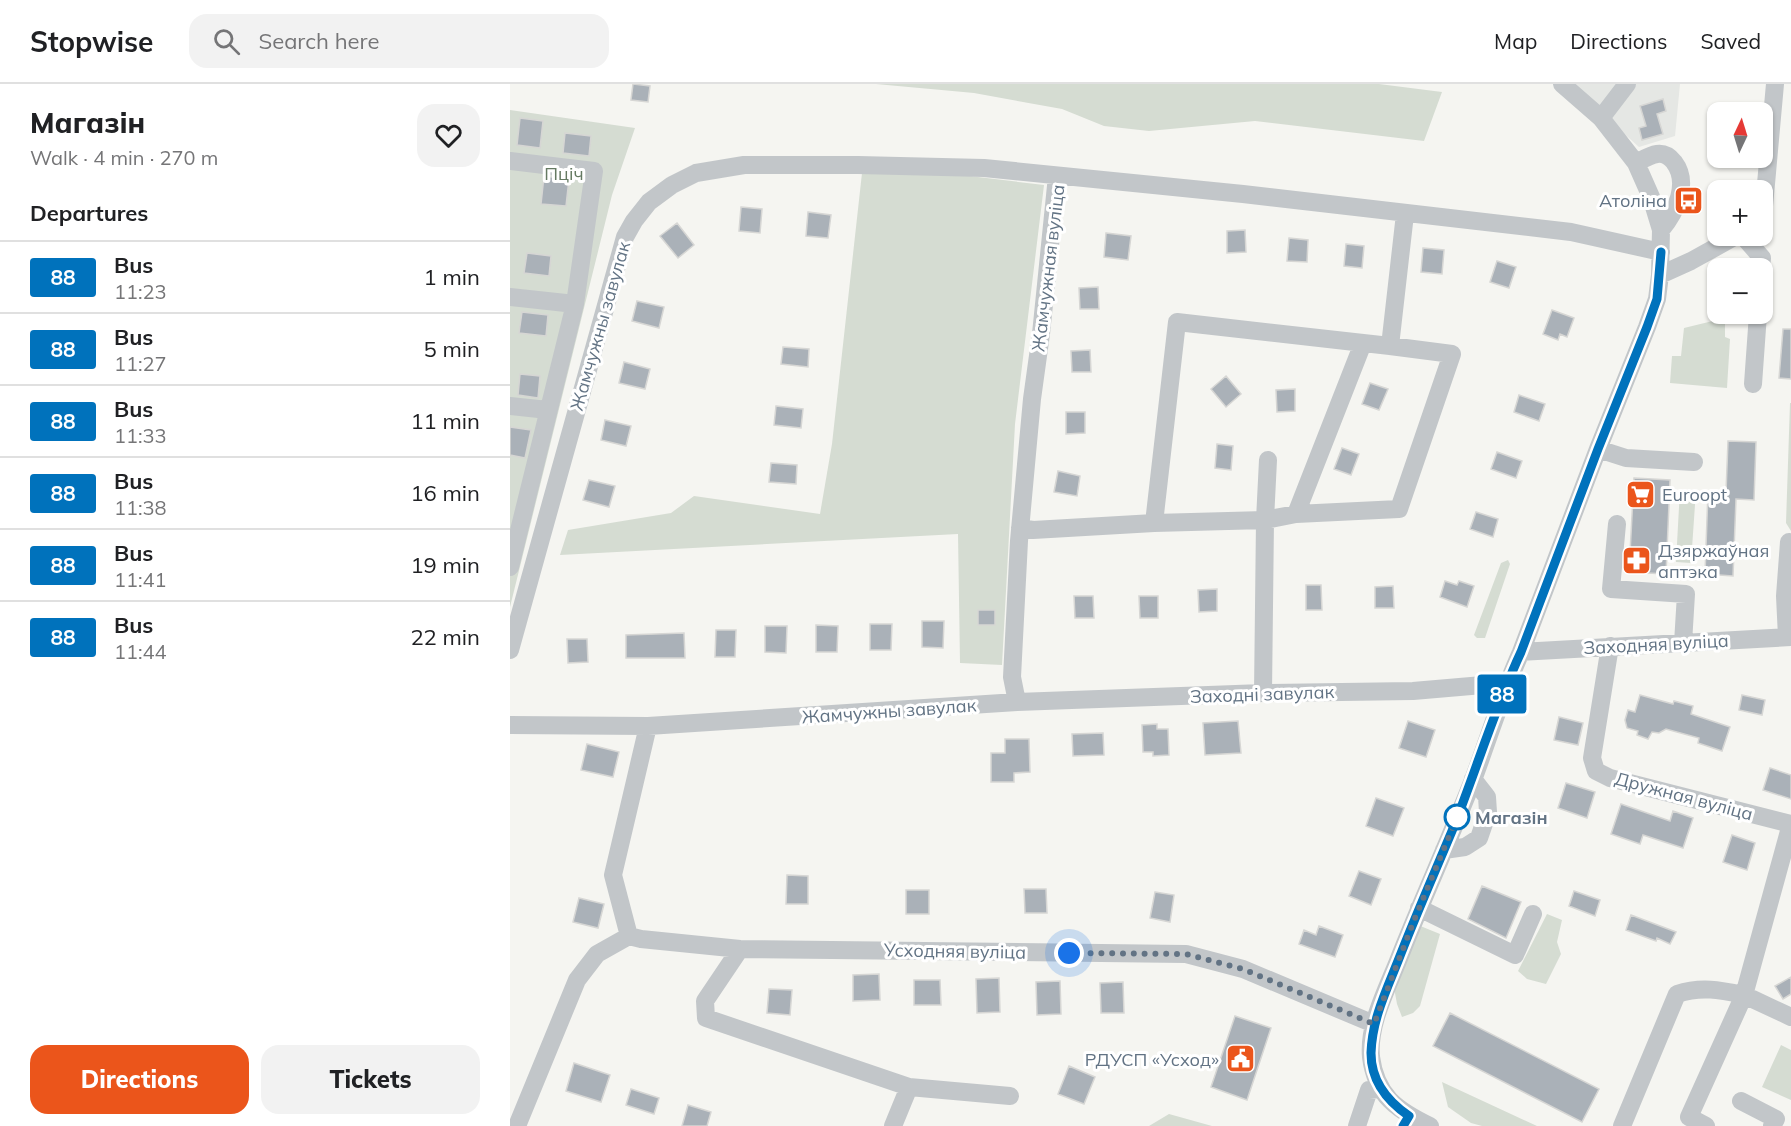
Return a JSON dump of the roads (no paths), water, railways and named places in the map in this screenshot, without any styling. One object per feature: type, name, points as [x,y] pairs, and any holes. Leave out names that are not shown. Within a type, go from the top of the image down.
[{"type":"street","points":[[1430,1126],[1406,1121],[1382,1089],[1376,1078],[1371,1055],[1374,1024],[1473,779],[1506,683],[1521,652],[1657,299],[1661,230],[1651,197],[1636,163],[1600,118],[1562,84]]},
{"type":"street","points":[[1600,118],[1627,84]]},
{"type":"street","points":[[1766,180],[1775,84]]},
{"type":"street","points":[[1636,163],[1662,154],[1673,162],[1681,176],[1676,206],[1661,230]]},
{"type":"street","points":[[510,161],[594,171],[575,304],[514,533],[510,567]]},
{"type":"street","name":"Жамчужны завулак","points":[[510,650],[625,237],[649,202],[672,185],[696,172],[744,165],[984,168],[1058,176]]},
{"type":"street","name":"Жамчужная вуліца","points":[[1017,702],[1012,677],[1020,528],[1032,399],[1058,176],[1571,232],[1661,252]]},
{"type":"street","points":[[1390,346],[1405,214]]},
{"type":"street","points":[[1660,274],[1718,246]]},
{"type":"street","points":[[1752,246],[1762,258]]},
{"type":"street","points":[[510,297],[575,304]]},
{"type":"street","points":[[1020,528],[1039,530],[1265,519],[1296,514],[1399,509],[1452,354],[1177,322],[1154,523]]},
{"type":"street","points":[[1753,384],[1757,324]]},
{"type":"street","points":[[1296,514],[1363,343]]},
{"type":"street","points":[[510,406],[548,410]]},
{"type":"street","points":[[1598,449],[1626,458],[1694,462]]},
{"type":"street","points":[[1263,693],[1268,460]]},
{"type":"street","points":[[1617,524],[1611,589],[1686,594],[1683,643]]},
{"type":"street","points":[[1789,542],[1785,596],[1789,637]]},
{"type":"street","name":"Заходняя вуліца","points":[[1521,652],[1789,637]]},
{"type":"street","name":"Дружная вуліца","points":[[1610,646],[1592,758],[1596,771],[1610,778],[1791,824]]},
{"type":"street","name":"Заходні завулак","points":[[1017,702],[1263,693],[1413,691],[1506,683]]},
{"type":"street","name":"Жамчужны завулак","points":[[510,725],[648,726],[1017,702]]},
{"type":"street","points":[[513,1126],[578,980],[597,954],[629,936],[613,875],[648,726]]},
{"type":"street","points":[[1444,850],[1465,847],[1479,838],[1488,812],[1487,797],[1473,779]]},
{"type":"street","points":[[1706,1126],[1689,1117],[1744,995],[1791,824]]},
{"type":"street","points":[[1419,908],[1515,955],[1533,914]]},
{"type":"street","name":"Усходняя вуліца","points":[[629,936],[740,949],[1186,954],[1243,969],[1374,1024]]},
{"type":"street","points":[[740,949],[705,1001],[706,1018],[909,1087],[1010,1096]]},
{"type":"street","points":[[1622,1126],[1677,994],[1692,989],[1744,995],[1791,1017]]},
{"type":"street","points":[[893,1126],[909,1087]]},
{"type":"street","points":[[1357,1126],[1369,1090],[1382,1089]]},
{"type":"street","points":[[1741,1101],[1776,1119],[1772,1126]]},
{"type":"place","name":"Атоліна","points":[[1688,200]]},
{"type":"place","name":"Euroopt","points":[[1641,494]]},
{"type":"place","name":"Дзяржаўная аптэка","points":[[1637,560]]},
{"type":"place","name":"Магазін","points":[[1457,817]]},
{"type":"place","name":"РДУСП «Усход»","points":[[1240,1059]]},
{"type":"park label","name":"Пціч","points":[[564,173]]}]
